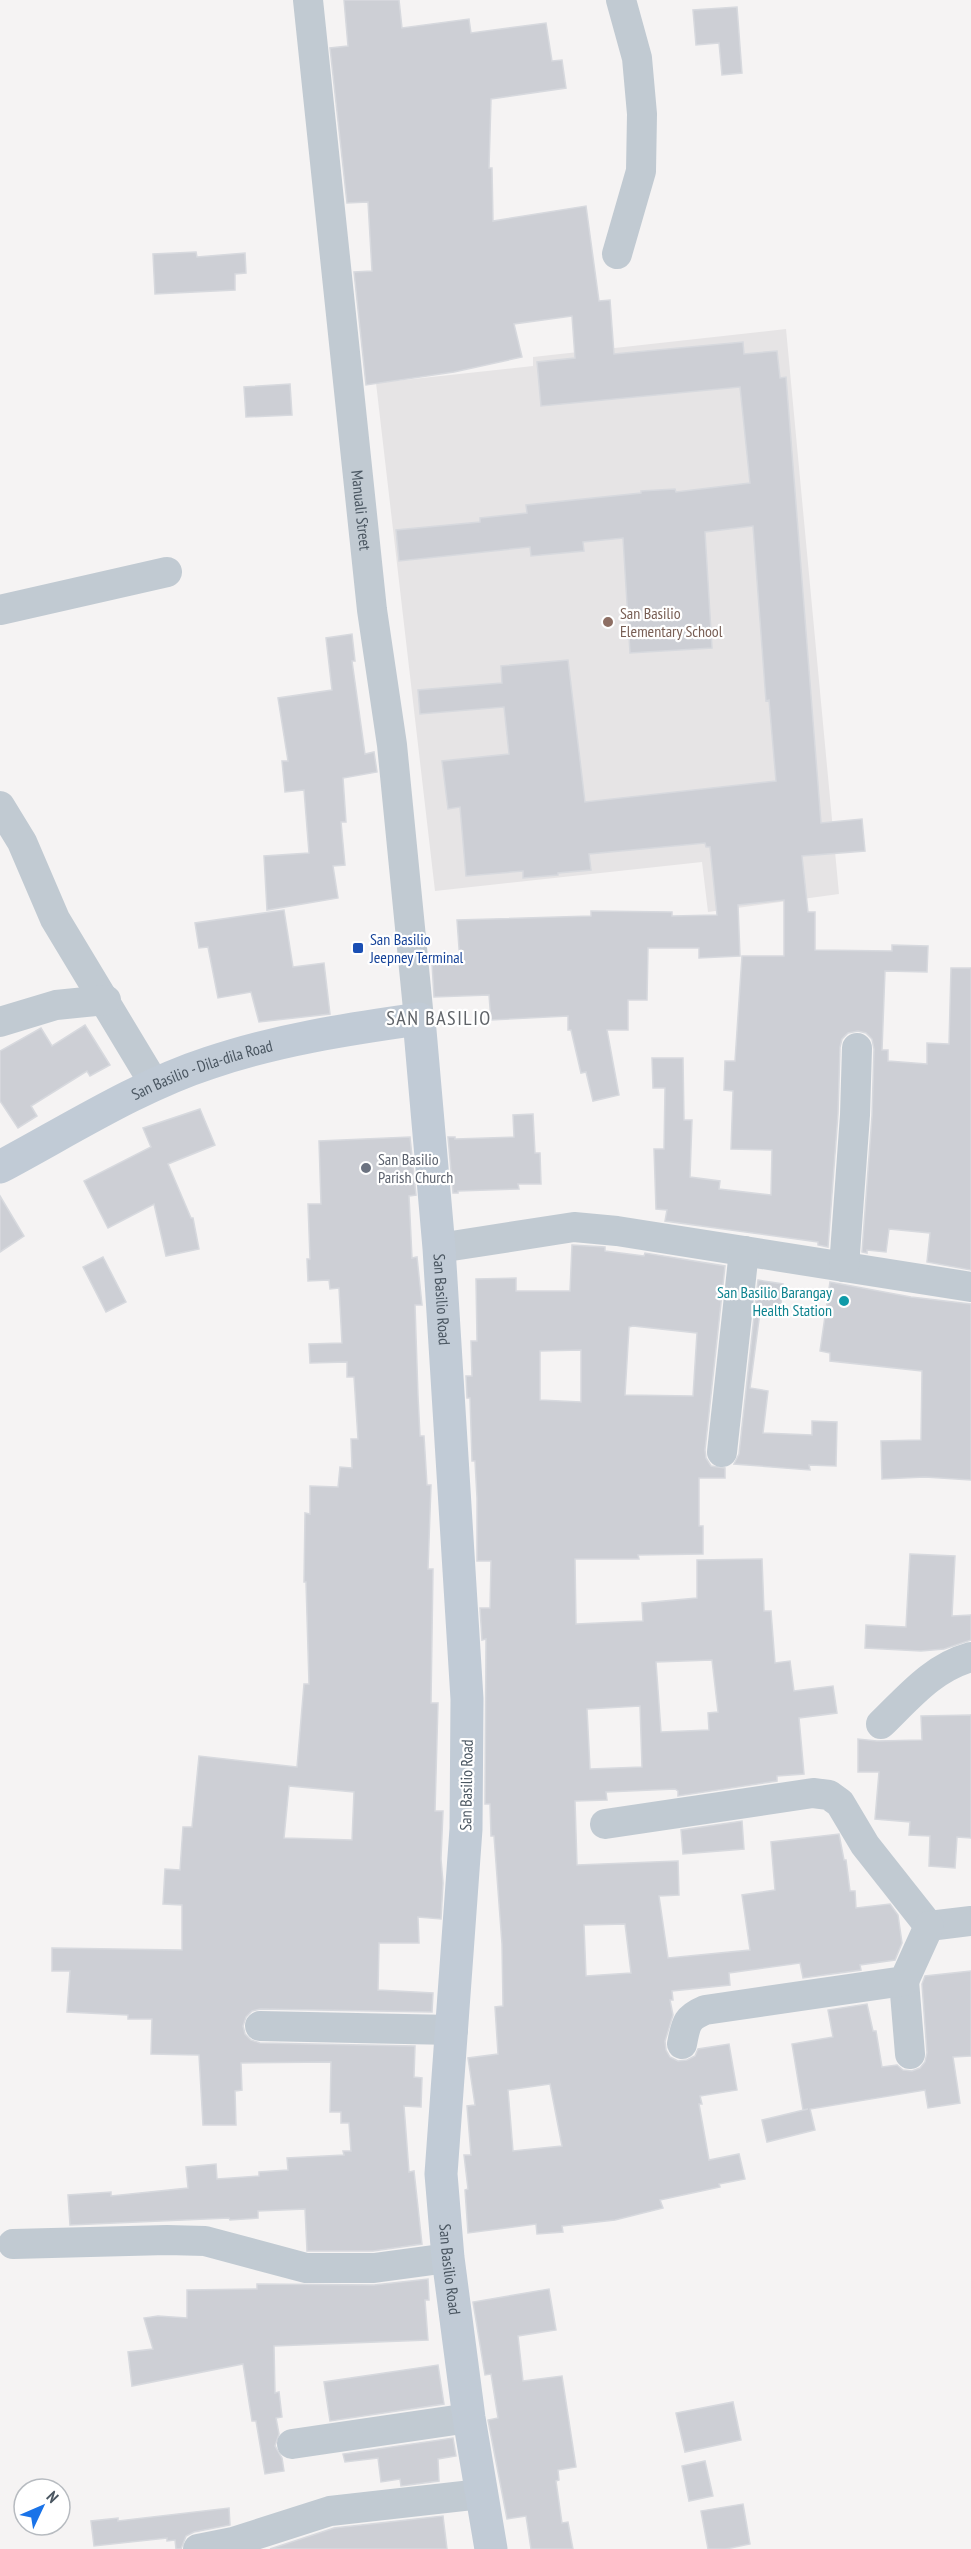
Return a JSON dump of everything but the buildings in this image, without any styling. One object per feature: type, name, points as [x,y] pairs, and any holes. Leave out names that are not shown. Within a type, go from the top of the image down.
[{"type":"street","name":"Manuali Street","points":[[308,0],[372,610],[392,745],[419,1019]]},
{"type":"street","points":[[617,254],[641,171],[642,114],[637,57],[621,0]]},
{"type":"street","points":[[0,610],[167,572]]},
{"type":"street","points":[[0,806],[22,842],[56,918],[155,1085]]},
{"type":"street","points":[[0,1022],[56,1005],[106,1000]]},
{"type":"street","name":"San Basilio - Dila-dila Road","points":[[0,1167],[155,1085],[209,1063],[319,1034],[419,1019]]},
{"type":"street","name":"San Basilio Road","points":[[419,1019],[440,1248],[467,1699],[466,1829],[441,2175],[448,2258],[469,2418],[491,2549]]},
{"type":"street","points":[[844,1267],[855,1115],[857,1048]]},
{"type":"street","points":[[440,1248],[574,1227],[617,1231],[971,1287]]},
{"type":"street","points":[[723,1452],[744,1251]]},
{"type":"street","points":[[881,1724],[934,1673],[952,1662],[971,1657]]},
{"type":"street","points":[[605,1824],[813,1793],[830,1795],[840,1803],[865,1845],[928,1926]]},
{"type":"street","points":[[928,1926],[971,1921]]},
{"type":"street","points":[[910,2054],[904,1981],[928,1926]]},
{"type":"street","points":[[682,2044],[686,2024],[693,2015],[705,2010],[904,1981]]},
{"type":"street","points":[[260,2026],[453,2031]]},
{"type":"street","points":[[13,2244],[205,2241],[306,2268],[374,2268],[448,2258]]},
{"type":"street","points":[[292,2444],[469,2418]]},
{"type":"street","points":[[198,2549],[232,2542],[330,2511],[481,2494]]},
{"type":"shaded area","name":"San Basilio Elementary School","points":[[786,329],[839,894],[708,912],[702,862],[435,891],[376,383],[533,366],[533,357]]},
{"type":"place","name":"San Basilio Elementary School","points":[[608,622]]},
{"type":"place","name":"San Basilio Jeepney Terminal","points":[[358,948]]},
{"type":"place","name":"San Basilio Parish Church","points":[[366,1168]]},
{"type":"place","name":"San Basilio Barangay Health Station","points":[[844,1301]]},
{"type":"district","name":"SAN BASILIO","points":[[439,1018]]}]
